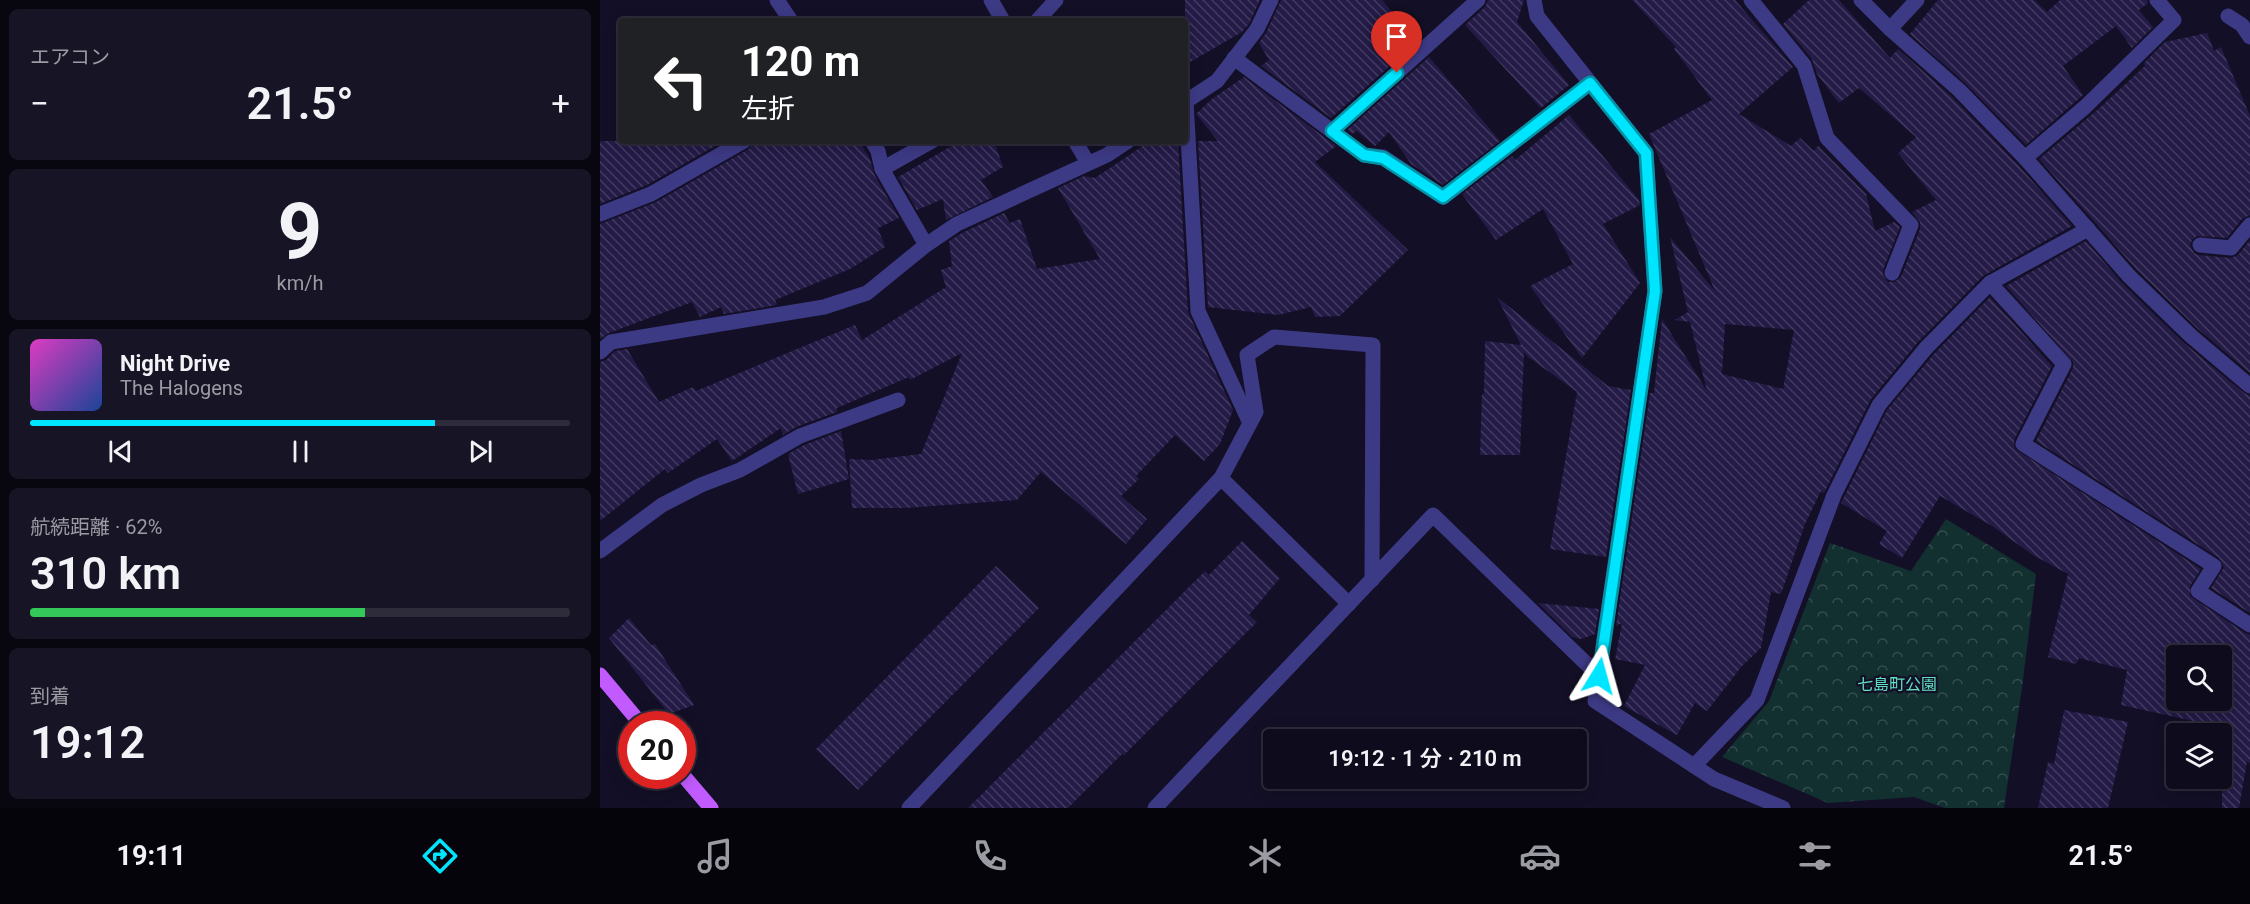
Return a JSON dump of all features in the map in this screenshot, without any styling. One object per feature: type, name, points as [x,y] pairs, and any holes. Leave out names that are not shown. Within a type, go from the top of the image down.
[{"type":"main road","points":[[600,675],[630,711]]},
{"type":"main road","points":[[695,789],[711,808]]},
{"type":"street","points":[[777,0],[789,18]]},
{"type":"street","points":[[991,0],[1001,18]]},
{"type":"street","points":[[1040,18],[1056,0]]},
{"type":"street","points":[[1188,100],[1217,81],[1257,29],[1272,0]]},
{"type":"street","points":[[1332,131],[1478,0]]},
{"type":"street","points":[[1534,0],[1537,16],[1646,153],[1655,291],[1595,701],[1714,779],[1783,808]]},
{"type":"street","points":[[1751,0],[1804,65],[1827,138],[1911,225],[1892,273]]},
{"type":"street","points":[[1861,0],[1959,90],[2025,158],[2129,276],[2191,336],[2250,386]]},
{"type":"street","points":[[1890,29],[1917,0]]},
{"type":"street","points":[[2025,158],[2085,107],[2176,21],[2157,0]]},
{"type":"street","points":[[2228,16],[2242,25],[2250,37]]},
{"type":"street","points":[[1234,58],[1364,155],[1383,158],[1443,197],[1590,83]]},
{"type":"street","points":[[600,214],[651,194],[739,144]]},
{"type":"street","points":[[874,144],[882,169],[926,245]]},
{"type":"street","points":[[882,169],[927,144]]},
{"type":"street","points":[[1077,144],[1088,163]]},
{"type":"street","points":[[600,352],[611,342],[824,307],[867,293],[926,245],[957,224],[1107,155],[1124,144]]},
{"type":"street","points":[[1188,144],[1198,311],[1250,423]]},
{"type":"street","points":[[2200,245],[2231,248],[2250,225]]},
{"type":"street","points":[[1694,766],[1757,700],[1834,495],[1879,405],[1926,348],[1990,283],[2088,229]]},
{"type":"street","points":[[1990,283],[2064,364],[2023,444],[2214,566],[2198,591],[2250,625]]},
{"type":"street","points":[[909,808],[1221,478],[1256,412],[1247,356],[1274,337],[1372,345],[1372,580]]},
{"type":"street","points":[[600,551],[662,505],[701,485],[740,470],[800,436],[898,400]]},
{"type":"street","points":[[1221,478],[1349,604]]},
{"type":"street","points":[[1155,808],[1433,515],[1599,676]]},
{"type":"green space","name":"七島町公園","points":[[1946,519],[2036,574],[2004,808],[1945,808],[1914,797],[1828,803],[1722,757],[1769,701],[1830,543],[1911,571]]},
{"type":"building","points":[[1185,0],[1260,0],[1249,24],[1242,32],[1188,63],[1188,18],[1185,18]]},
{"type":"building","points":[[1281,0],[1382,0],[1417,42],[1331,118],[1261,66],[1269,60],[1259,43]]},
{"type":"building","points":[[1488,0],[1524,0],[1517,22],[1569,85],[1541,108],[1465,25],[1485,7]]},
{"type":"building","points":[[1632,0],[1735,0],[1793,67],[1739,114],[1791,146],[1800,138],[1814,151],[1818,146],[1866,194],[1875,231],[1894,222],[1900,227],[1883,270],[1883,275],[1888,282],[1894,282],[1901,277],[1920,229],[1920,222],[1912,212],[1936,200],[1898,153],[1916,137],[1859,88],[1839,103],[1817,74],[1812,59],[1783,24],[1809,0],[1839,0],[1890,58],[1898,49],[1952,97],[2018,165],[2072,226],[1983,276],[1918,342],[1871,399],[1824,493],[1821,491],[1805,524],[1781,594],[1771,592],[1761,648],[1742,666],[1707,711],[1695,703],[1677,735],[1624,706],[1645,665],[1615,659],[1622,623],[1616,626],[1650,393],[1654,393],[1662,319],[1707,391],[1690,322],[1675,320],[1688,312],[1670,237],[1715,291],[1649,134],[1712,100],[1674,49],[1676,47]],"holes":[[[1725,324],[1794,330],[1783,389],[1722,374]]]},
{"type":"building","points":[[1938,0],[2034,0],[2047,12],[2060,0],[2147,0],[2148,3],[2139,10],[2153,27],[2132,48],[2116,26],[2063,66],[2083,95],[2026,145],[1965,83],[1910,34]]},
{"type":"building","points":[[2207,33],[2214,51],[2221,47],[2250,116],[2250,215],[2242,219],[2227,238],[2197,236],[2190,245],[2194,253],[2198,255],[2231,258],[2238,255],[2250,240],[2250,373],[2198,329],[2136,269],[2039,159],[2145,66],[2144,63],[2165,42]]},
{"type":"building","points":[[1429,57],[1500,141],[1443,185],[1411,164],[1389,132],[1375,146],[1357,131],[1352,134],[1347,130]]},
{"type":"building","points":[[1244,77],[1336,146],[1315,162],[1408,250],[1340,316],[1315,317],[1311,307],[1278,315],[1208,307],[1198,141],[1218,141],[1196,114],[1212,99]]},
{"type":"building","points":[[1569,115],[1639,200],[1640,205],[1603,224],[1640,283],[1582,358],[1530,286],[1573,264],[1543,209],[1496,240],[1462,194],[1512,156],[1515,160]]},
{"type":"building","points":[[600,141],[618,141],[618,144],[719,144],[647,185],[600,204]]},
{"type":"building","points":[[752,144],[782,144],[783,147],[788,144],[861,144],[870,159],[874,174],[899,218],[878,228],[885,247],[850,269],[775,300],[777,305],[724,314],[721,307],[700,317],[692,302],[609,333],[600,339],[600,224],[656,202],[749,149]]},
{"type":"building","points":[[955,144],[995,144],[1003,167],[981,180],[993,197],[946,220],[943,199],[917,210],[898,177]]},
{"type":"building","points":[[1146,144],[1178,144],[1188,312],[1233,410],[1220,444],[1204,461],[1175,435],[1136,476],[1139,479],[1121,496],[1147,519],[1126,544],[1041,472],[1017,500],[905,508],[852,508],[849,459],[871,460],[921,454],[962,353],[910,380],[909,377],[837,408],[837,412],[796,427],[783,435],[781,428],[732,461],[717,439],[668,473],[665,469],[600,521],[600,362],[606,360],[615,351],[627,349],[659,402],[693,387],[696,391],[855,325],[862,340],[946,287],[941,270],[952,266],[949,241],[1004,213],[1010,223],[1020,219],[1037,269],[1100,259],[1058,188],[1084,176],[1095,178]]},
{"type":"building","points":[[2086,241],[2122,283],[2184,343],[2250,396],[2250,613],[2211,588],[2224,567],[2219,558],[2036,441],[2073,368],[2073,362],[2006,286]]},
{"type":"building","points":[[1497,297],[1608,386],[1631,390],[1606,557],[1550,549],[1577,392],[1524,352],[1520,455],[1480,455],[1485,341],[1521,345]]},
{"type":"building","points":[[1990,297],[2052,366],[2014,440],[2015,449],[2201,569],[2190,586],[2190,596],[2250,635],[2250,763],[2247,762],[2239,808],[2222,808],[2222,789],[2232,789],[2232,723],[2202,723],[2121,705],[2127,670],[2079,658],[2076,664],[2048,657],[2068,574],[2033,555],[1992,526],[1940,496],[1902,558],[1879,544],[1887,531],[1841,503],[1887,410],[1933,355]]},
{"type":"building","points":[[841,431],[849,479],[798,494],[788,454],[804,445]]},
{"type":"building","points":[[1242,541],[1280,578],[1249,615],[1257,622],[1124,755],[1122,754],[1068,808],[968,808],[1205,571],[1209,575]]},
{"type":"building","points":[[996,566],[1039,608],[858,790],[816,749]]},
{"type":"building","points":[[1538,603],[1599,609],[1595,634],[1581,639],[1572,637]]},
{"type":"building","points":[[629,618],[651,645],[655,644],[694,705],[677,711],[667,711],[609,638]]},
{"type":"building","points":[[2064,710],[2128,722],[2108,808],[2038,808],[2048,762],[2054,764]]},
{"type":"route","points":[[1397,73],[1332,131],[1364,155],[1383,158],[1443,197],[1590,83],[1646,153],[1655,291],[1599,676]]}]
